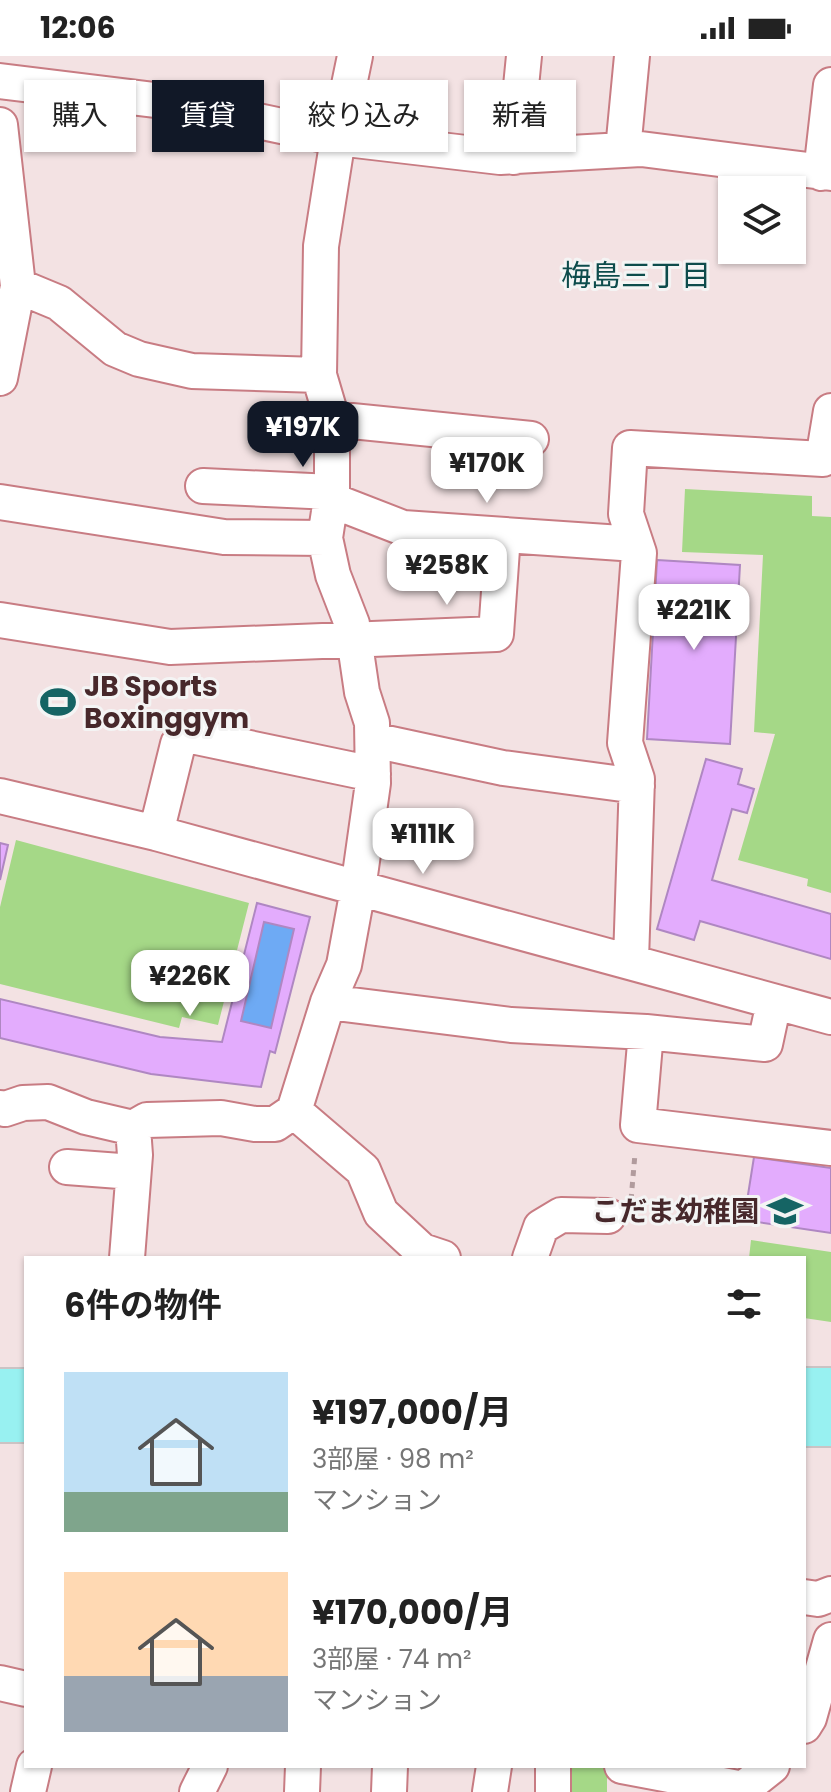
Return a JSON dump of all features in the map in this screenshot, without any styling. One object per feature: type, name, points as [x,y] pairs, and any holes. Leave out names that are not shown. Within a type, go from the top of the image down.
[{"type":"main road","points":[[806,1389],[831,1389]]},
{"type":"main road","points":[[0,1390],[24,1390]]},
{"type":"main road","points":[[0,1421],[24,1421]]},
{"type":"main road","points":[[806,1425],[831,1425]]},
{"type":"street","points":[[350,80],[355,56]]},
{"type":"street","points":[[514,157],[524,56]]},
{"type":"street","points":[[623,150],[632,56]]},
{"type":"street","points":[[0,81],[163,101],[280,126]]},
{"type":"street","points":[[448,150],[514,157],[641,149],[826,173],[831,85]]},
{"type":"street","points":[[0,125],[18,286],[5,327],[0,378]]},
{"type":"street","points":[[0,1108],[48,1102],[86,1117],[133,1128],[147,1120],[221,1118],[275,1124],[294,1111],[328,1002],[344,965],[358,889],[373,774],[372,723],[362,692],[352,624],[333,575],[325,538],[331,496],[332,419],[319,375],[321,246],[336,152]]},
{"type":"street","points":[[18,286],[59,303],[115,349],[139,359],[192,371],[319,375]]},
{"type":"street","points":[[631,960],[637,779],[625,743],[639,553],[626,514],[630,448],[823,459],[831,411]]},
{"type":"street","points":[[332,419],[531,439]]},
{"type":"street","points":[[203,486],[331,496],[403,528],[636,544]]},
{"type":"street","points":[[0,502],[224,537],[325,538]]},
{"type":"street","points":[[0,620],[170,647],[496,634],[503,535]]},
{"type":"street","points":[[156,833],[178,744],[187,735],[373,774]]},
{"type":"street","points":[[373,740],[503,768],[637,786]]},
{"type":"street","points":[[0,796],[156,833],[831,1017]]},
{"type":"street","points":[[328,1002],[511,1025],[646,1032],[765,1044],[774,1002]]},
{"type":"street","points":[[646,1032],[638,1125],[831,1148]]},
{"type":"street","points":[[294,1111],[363,1170],[381,1213],[428,1256]]},
{"type":"street","points":[[127,1256],[133,1128]]},
{"type":"street","points":[[67,1167],[133,1172]]},
{"type":"street","points":[[531,1256],[541,1227],[561,1215],[608,1216]]},
{"type":"street","points":[[806,1597],[818,1599],[831,1594]]},
{"type":"street","points":[[815,1723],[831,1640]]},
{"type":"street","points":[[0,1683],[24,1689]]},
{"type":"street","points":[[28,1792],[34,1768]]},
{"type":"street","points":[[197,1792],[209,1768]]},
{"type":"street","points":[[302,1792],[303,1768]]},
{"type":"street","points":[[389,1792],[390,1768]]},
{"type":"street","points":[[490,1792],[494,1768]]},
{"type":"street","points":[[553,1768],[553,1792]]},
{"type":"street","points":[[622,1768],[622,1792]]},
{"type":"street","points":[[632,1768],[743,1790],[770,1768]]},
{"type":"path","points":[[608,1216],[614,1215],[631,1200],[638,1125]]},
{"type":"green space","points":[[685,489],[812,496],[812,516],[831,517],[831,893],[807,886],[808,879],[738,860],[775,734],[754,732],[763,555],[682,552]]},
{"type":"green space","points":[[16,840],[249,903],[218,1025],[182,1017],[179,1028],[0,984],[0,907]]},
{"type":"green space","points":[[751,1240],[831,1252],[831,1322],[806,1318],[806,1256],[749,1256]]},
{"type":"green space","points":[[563,1768],[607,1768],[607,1792],[563,1792]]},
{"type":"water","points":[[264,922],[294,929],[271,1028],[241,1021]]},
{"type":"building","points":[[657,560],[740,565],[730,744],[647,739]]},
{"type":"building","points":[[706,759],[742,769],[738,784],[754,789],[747,813],[732,809],[712,880],[831,914],[831,959],[700,921],[694,940],[657,929]]},
{"type":"building","points":[[0,843],[8,845],[0,880]]},
{"type":"building","points":[[257,903],[310,917],[275,1053],[270,1051],[261,1087],[151,1074],[0,1038],[0,999],[160,1037],[222,1042]],"holes":[[[264,922],[294,929],[271,1028],[241,1021]]]},
{"type":"building","points":[[754,1157],[831,1168],[831,1233],[744,1220]]},
{"type":"place","name":"JB Sports Boxinggym","points":[[58,702]]},
{"type":"place","name":"こだま幼稚園","points":[[785,1211]]},
{"type":"district","name":"梅島三丁目","points":[[636,276]]}]
